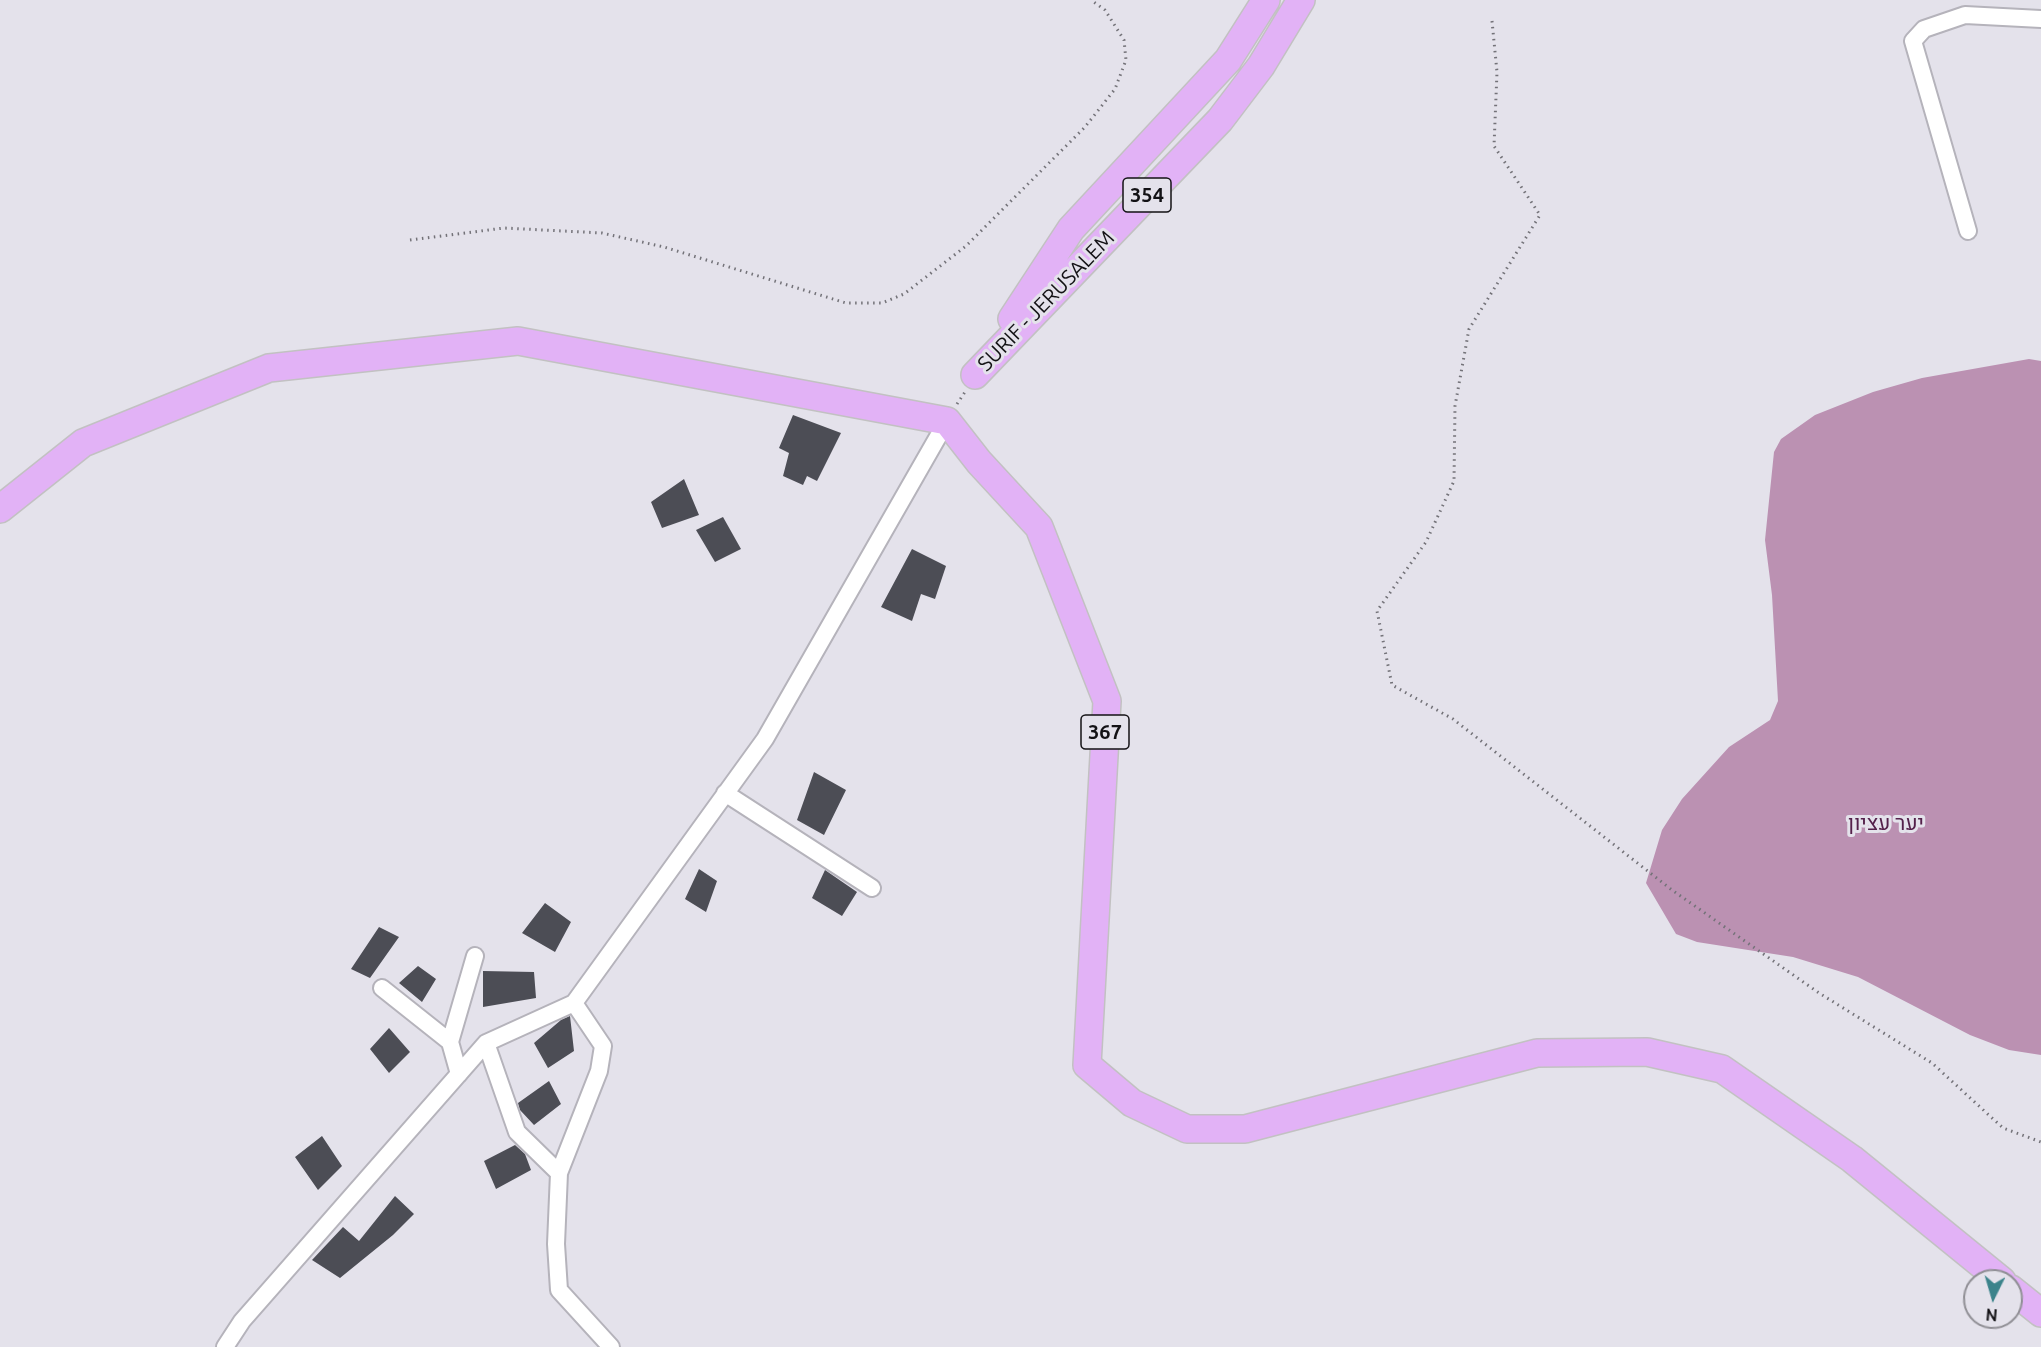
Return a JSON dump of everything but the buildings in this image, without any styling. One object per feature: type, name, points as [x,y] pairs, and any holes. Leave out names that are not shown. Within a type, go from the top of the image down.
[{"type":"main road","name":"SURIF - JERUSALEM","points":[[975,375],[1071,229],[1228,60],[1266,0]]},
{"type":"main road","name":"SURIF - JERUSALEM","points":[[975,375],[1220,120],[1261,66],[1300,0]]},
{"type":"main road","points":[[1071,229],[1070,239],[1077,248],[1088,250],[1098,247]]},
{"type":"main road","points":[[0,508],[83,443],[270,368],[518,342],[947,421]]},
{"type":"main road","name":"367","points":[[947,421],[979,462],[1039,526],[1107,701],[1087,1065],[1132,1103],[1186,1129],[1245,1129],[1537,1053],[1647,1052],[1722,1069],[1852,1159],[1987,1269]]},
{"type":"main road","points":[[2023,1299],[2041,1313]]},
{"type":"street","points":[[1968,231],[1913,41],[1924,29],[1965,15],[2041,19]]},
{"type":"street","points":[[225,1347],[242,1321],[486,1043],[574,1003],[765,739],[947,421]]},
{"type":"street","points":[[725,793],[872,888]]},
{"type":"street","points":[[459,1074],[450,1042],[475,956]]},
{"type":"street","points":[[382,988],[450,1042]]},
{"type":"street","points":[[574,1003],[603,1046],[599,1071],[559,1173],[556,1244],[559,1290],[611,1347]]},
{"type":"street","points":[[486,1043],[517,1132],[559,1173]]},
{"type":"path","points":[[410,240],[504,228],[602,233],[664,247],[846,303],[882,303],[904,294],[966,246],[1085,127],[1115,89],[1126,60],[1124,40],[1105,10],[1091,0]]},
{"type":"path","points":[[1492,21],[1497,72],[1494,146],[1540,215],[1469,329],[1455,406],[1454,481],[1426,542],[1377,611],[1392,685],[1454,719],[1672,890],[1819,993],[1932,1063],[2003,1128],[2041,1142]]},
{"type":"path","points":[[947,421],[975,375]]},
{"type":"green space","name":"יער עציון","points":[[2029,359],[2041,361],[2041,1055],[2009,1050],[1970,1035],[1858,977],[1793,957],[1697,942],[1676,934],[1646,883],[1662,830],[1682,799],[1729,747],[1770,720],[1778,701],[1772,595],[1765,540],[1774,452],[1781,439],[1815,415],[1873,392],[1922,378]]}]
